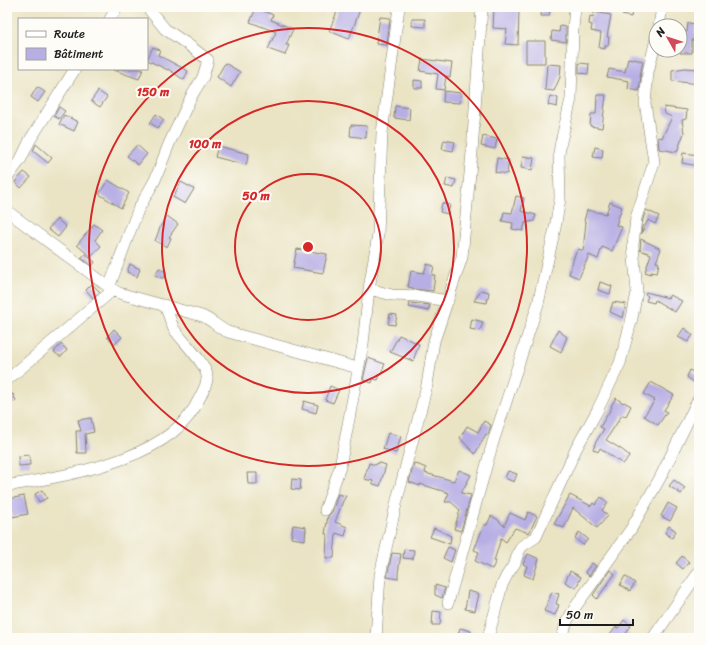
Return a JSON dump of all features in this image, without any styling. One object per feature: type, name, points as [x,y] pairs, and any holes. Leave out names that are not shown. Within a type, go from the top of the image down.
[{"type":"street","points":[[111,18],[117,7]]},
{"type":"street","points":[[113,290],[111,282],[138,210],[154,180],[191,97],[203,77],[208,60],[165,29],[147,7]]},
{"type":"street","points":[[325,510],[340,467],[363,344],[369,289],[378,234],[382,132],[398,7]]},
{"type":"street","points":[[376,638],[380,575],[397,500],[427,385],[434,341],[462,257],[472,152],[482,7]]},
{"type":"street","points":[[448,602],[493,442],[538,304],[555,228],[560,199],[560,146],[571,99],[575,7]]},
{"type":"street","points":[[660,18],[662,7]]},
{"type":"street","points":[[488,638],[502,585],[515,563],[522,546],[536,537],[576,449],[597,411],[622,357],[632,318],[636,292],[633,245],[636,218],[654,162],[645,103],[648,72],[651,58]]},
{"type":"street","points":[[7,178],[21,159],[30,140],[74,70]]},
{"type":"street","points":[[7,211],[119,293],[164,304],[202,316],[220,329],[228,332],[358,368]]},
{"type":"street","points":[[369,289],[392,295],[418,296],[448,301]]},
{"type":"street","points":[[7,380],[113,290]]},
{"type":"street","points":[[7,486],[78,472],[142,451],[174,432],[189,417],[206,385],[207,375],[200,362],[174,329],[164,304]]},
{"type":"street","points":[[562,638],[567,621],[576,606],[631,529],[660,478],[699,398]]},
{"type":"street","points":[[653,638],[699,572]]},
{"type":"building","points":[[339,7],[361,7],[349,39],[329,31]]},
{"type":"building","points":[[624,7],[633,7],[631,17],[622,15]]},
{"type":"building","points":[[256,8],[273,15],[271,20],[293,29],[286,45],[289,45],[285,55],[268,49],[276,32],[250,22]]},
{"type":"building","points":[[542,8],[550,9],[549,16],[541,16]]},
{"type":"building","points":[[494,9],[519,10],[518,45],[505,44],[507,29],[493,28]]},
{"type":"building","points":[[594,12],[611,15],[607,37],[609,37],[608,46],[605,46],[605,49],[599,48],[601,33],[591,31],[592,25],[589,24],[590,16],[593,17]]},
{"type":"building","points":[[380,17],[390,18],[387,45],[376,44]]},
{"type":"building","points":[[412,19],[425,19],[425,27],[412,26]]},
{"type":"building","points":[[688,23],[696,24],[695,33],[697,33],[696,40],[692,40],[692,53],[688,53]]},
{"type":"building","points":[[560,26],[566,27],[566,42],[551,40],[552,31],[559,32]]},
{"type":"building","points":[[526,41],[545,41],[545,63],[526,63]]},
{"type":"building","points":[[153,47],[160,50],[158,55],[188,71],[184,80],[168,69],[148,60]]},
{"type":"building","points":[[628,58],[643,61],[639,91],[628,89],[629,81],[607,77],[609,69],[625,72]]},
{"type":"building","points":[[422,59],[452,63],[450,77],[446,76],[444,90],[436,89],[438,74],[420,71]]},
{"type":"building","points":[[225,63],[240,72],[231,87],[217,77]]},
{"type":"building","points":[[579,63],[589,64],[588,74],[579,73]]},
{"type":"building","points":[[547,64],[561,65],[560,77],[554,91],[545,90]]},
{"type":"building","points":[[685,68],[699,69],[699,84],[672,81],[672,70]]},
{"type":"building","points":[[114,70],[143,70],[139,79]]},
{"type":"building","points":[[414,80],[422,81],[422,88],[414,88]]},
{"type":"building","points":[[37,87],[45,92],[38,102],[31,97]]},
{"type":"building","points":[[98,91],[107,97],[100,107],[91,101]]},
{"type":"building","points":[[444,91],[461,93],[460,103],[443,102]]},
{"type":"building","points":[[597,95],[606,95],[602,128],[590,126],[591,114],[596,114]]},
{"type":"building","points":[[550,96],[558,98],[557,107],[548,105]]},
{"type":"building","points":[[395,106],[410,108],[409,120],[394,118]]},
{"type":"building","points":[[59,107],[65,111],[59,119],[54,116]]},
{"type":"building","points":[[664,107],[687,110],[686,119],[682,120],[684,133],[677,152],[659,149],[658,137],[662,138],[672,117],[665,114]]},
{"type":"building","points":[[156,114],[164,120],[158,128],[150,123]]},
{"type":"building","points":[[64,115],[78,122],[74,131],[59,124]]},
{"type":"building","points":[[351,125],[367,126],[366,138],[350,136]]},
{"type":"building","points":[[483,136],[497,139],[495,149],[481,146]]},
{"type":"building","points":[[444,140],[455,142],[453,151],[442,149]]},
{"type":"building","points":[[36,144],[52,158],[48,163],[33,151]]},
{"type":"building","points":[[137,145],[147,154],[138,165],[127,156]]},
{"type":"building","points":[[218,146],[249,154],[246,165],[215,157]]},
{"type":"building","points":[[595,147],[603,149],[602,158],[593,157]]},
{"type":"building","points":[[683,153],[699,155],[699,166],[682,163]]},
{"type":"building","points":[[523,156],[534,158],[532,170],[521,168]]},
{"type":"building","points":[[497,158],[509,160],[507,174],[495,172]]},
{"type":"building","points":[[24,172],[31,177],[21,188],[15,182]]},
{"type":"building","points":[[447,178],[456,180],[454,188],[445,186]]},
{"type":"building","points":[[108,180],[129,193],[121,208],[99,194]]},
{"type":"building","points":[[181,182],[194,189],[185,204],[173,197]]},
{"type":"building","points":[[516,196],[524,198],[521,211],[536,215],[534,221],[525,223],[523,231],[512,229],[513,223],[502,221],[504,212],[512,213]]},
{"type":"building","points":[[610,202],[622,207],[616,225],[622,227],[612,251],[602,247],[598,259],[589,255],[579,278],[569,274],[575,254],[579,249],[583,251],[586,222],[584,221],[587,210],[606,214]]},
{"type":"building","points":[[442,203],[450,205],[448,214],[440,212]]},
{"type":"building","points":[[646,210],[659,216],[655,224],[648,220],[641,234],[643,219]]},
{"type":"building","points":[[167,216],[178,224],[169,237],[171,238],[167,247],[155,241],[161,225]]},
{"type":"building","points":[[57,219],[66,227],[58,237],[48,229]]},
{"type":"building","points":[[94,224],[102,230],[95,240],[101,246],[91,257],[77,245]]},
{"type":"building","points":[[641,239],[661,249],[656,262],[659,263],[657,273],[651,272],[651,274],[645,272],[651,254],[640,250]]},
{"type":"building","points":[[297,249],[327,254],[323,273],[293,268]]},
{"type":"building","points":[[85,254],[95,262],[92,266],[81,258]]},
{"type":"building","points":[[130,264],[140,269],[137,277],[127,272]]},
{"type":"building","points":[[427,264],[434,266],[432,275],[435,275],[433,291],[408,287],[411,271],[424,273]]},
{"type":"building","points":[[159,268],[166,272],[164,278],[155,275]]},
{"type":"building","points":[[600,282],[612,286],[610,294],[598,290]]},
{"type":"building","points":[[92,284],[100,292],[93,298],[86,290]]},
{"type":"building","points":[[481,290],[489,292],[487,303],[474,301]]},
{"type":"building","points":[[646,292],[668,298],[670,295],[682,301],[675,312],[655,300],[654,303],[646,301],[648,296],[645,294]]},
{"type":"building","points":[[613,302],[626,304],[623,318],[610,312]]},
{"type":"building","points":[[410,303],[430,305],[428,311],[409,307]]},
{"type":"building","points":[[390,314],[397,315],[395,325],[388,324]]},
{"type":"building","points":[[472,319],[483,322],[480,331],[470,329]]},
{"type":"building","points":[[684,328],[693,335],[688,342],[678,337]]},
{"type":"building","points":[[114,329],[122,337],[115,344],[107,337]]},
{"type":"building","points":[[558,330],[567,337],[561,352],[550,346]]},
{"type":"building","points":[[399,335],[419,344],[413,361],[390,352]]},
{"type":"building","points":[[61,344],[67,350],[62,356],[59,356],[54,352]]},
{"type":"building","points":[[368,358],[385,364],[378,380],[373,379],[372,383],[363,380]]},
{"type":"building","points":[[690,370],[698,376],[696,384],[687,377]]},
{"type":"building","points":[[651,382],[674,395],[664,410],[667,412],[658,425],[644,416],[655,400],[644,394]]},
{"type":"building","points":[[330,386],[339,390],[333,403],[325,400]]},
{"type":"building","points":[[13,394],[16,401],[7,405],[7,396]]},
{"type":"building","points":[[616,398],[631,406],[626,416],[622,415],[606,440],[630,456],[623,464],[600,448],[598,452],[593,449],[604,429],[600,427]]},
{"type":"building","points":[[304,401],[318,405],[316,413],[302,409]]},
{"type":"building","points":[[91,418],[94,432],[85,434],[86,453],[77,453],[76,431],[81,431],[78,420]]},
{"type":"building","points":[[484,421],[491,425],[488,435],[486,434],[475,454],[460,438],[467,426],[478,432]]},
{"type":"building","points":[[388,433],[401,436],[396,453],[383,449]]},
{"type":"building","points":[[29,455],[30,465],[19,466],[18,456]]},
{"type":"building","points":[[369,463],[376,465],[377,463],[380,463],[386,465],[380,486],[373,484],[373,481],[364,479]]},
{"type":"building","points":[[414,463],[426,468],[425,473],[454,481],[459,470],[471,475],[461,493],[471,495],[461,531],[454,529],[460,510],[451,502],[445,502],[449,493],[409,482]]},
{"type":"building","points":[[508,471],[517,474],[514,482],[505,478]]},
{"type":"building","points":[[247,473],[257,473],[257,484],[248,484]]},
{"type":"building","points":[[292,479],[301,480],[300,490],[291,489]]},
{"type":"building","points":[[674,480],[685,488],[681,494],[669,486]]},
{"type":"building","points":[[42,490],[47,498],[39,502],[35,494]]},
{"type":"building","points":[[338,494],[346,496],[335,522],[347,527],[345,536],[336,533],[334,558],[326,558],[327,534],[325,534],[328,516],[332,512]]},
{"type":"building","points":[[570,495],[591,506],[593,503],[595,505],[601,497],[608,503],[602,510],[608,516],[597,528],[573,508],[564,528],[554,524]]},
{"type":"building","points":[[24,496],[28,514],[12,517],[8,499]]},
{"type":"building","points":[[668,503],[677,508],[670,521],[661,516]]},
{"type":"building","points":[[528,512],[537,516],[529,533],[515,528],[506,542],[501,538],[494,561],[496,561],[492,569],[475,561],[479,552],[474,550],[484,525],[487,525],[491,516],[497,519],[504,526],[510,513],[525,520]]},
{"type":"building","points":[[293,525],[306,527],[305,540],[291,538]]},
{"type":"building","points":[[669,526],[676,531],[672,538],[665,533]]},
{"type":"building","points":[[434,528],[451,536],[450,544],[430,537]]},
{"type":"building","points":[[579,532],[588,539],[583,545],[575,538]]},
{"type":"building","points":[[448,547],[455,550],[451,562],[443,558]]},
{"type":"building","points":[[404,549],[414,550],[413,559],[403,558]]},
{"type":"building","points":[[392,553],[401,554],[398,579],[387,577]]},
{"type":"building","points":[[528,554],[539,559],[533,579],[524,575],[527,566],[523,564]]},
{"type":"building","points":[[682,556],[689,562],[683,569],[676,563]]},
{"type":"building","points":[[592,563],[596,566],[589,576],[585,572]]},
{"type":"building","points":[[610,570],[615,574],[597,599],[593,595]]},
{"type":"building","points":[[570,571],[581,577],[576,588],[565,582]]},
{"type":"building","points":[[625,576],[635,583],[630,591],[620,585]]},
{"type":"building","points":[[435,585],[445,588],[442,598],[435,595]]},
{"type":"building","points":[[468,591],[479,594],[475,611],[465,609]]},
{"type":"building","points":[[552,592],[559,594],[556,604],[559,605],[555,615],[544,611]]},
{"type":"building","points":[[433,611],[441,612],[440,625],[432,625]]},
{"type":"building","points":[[624,620],[631,626],[626,633],[633,638],[614,638],[610,635]]},
{"type":"building","points":[[460,628],[471,631],[469,638],[457,638]]}]
